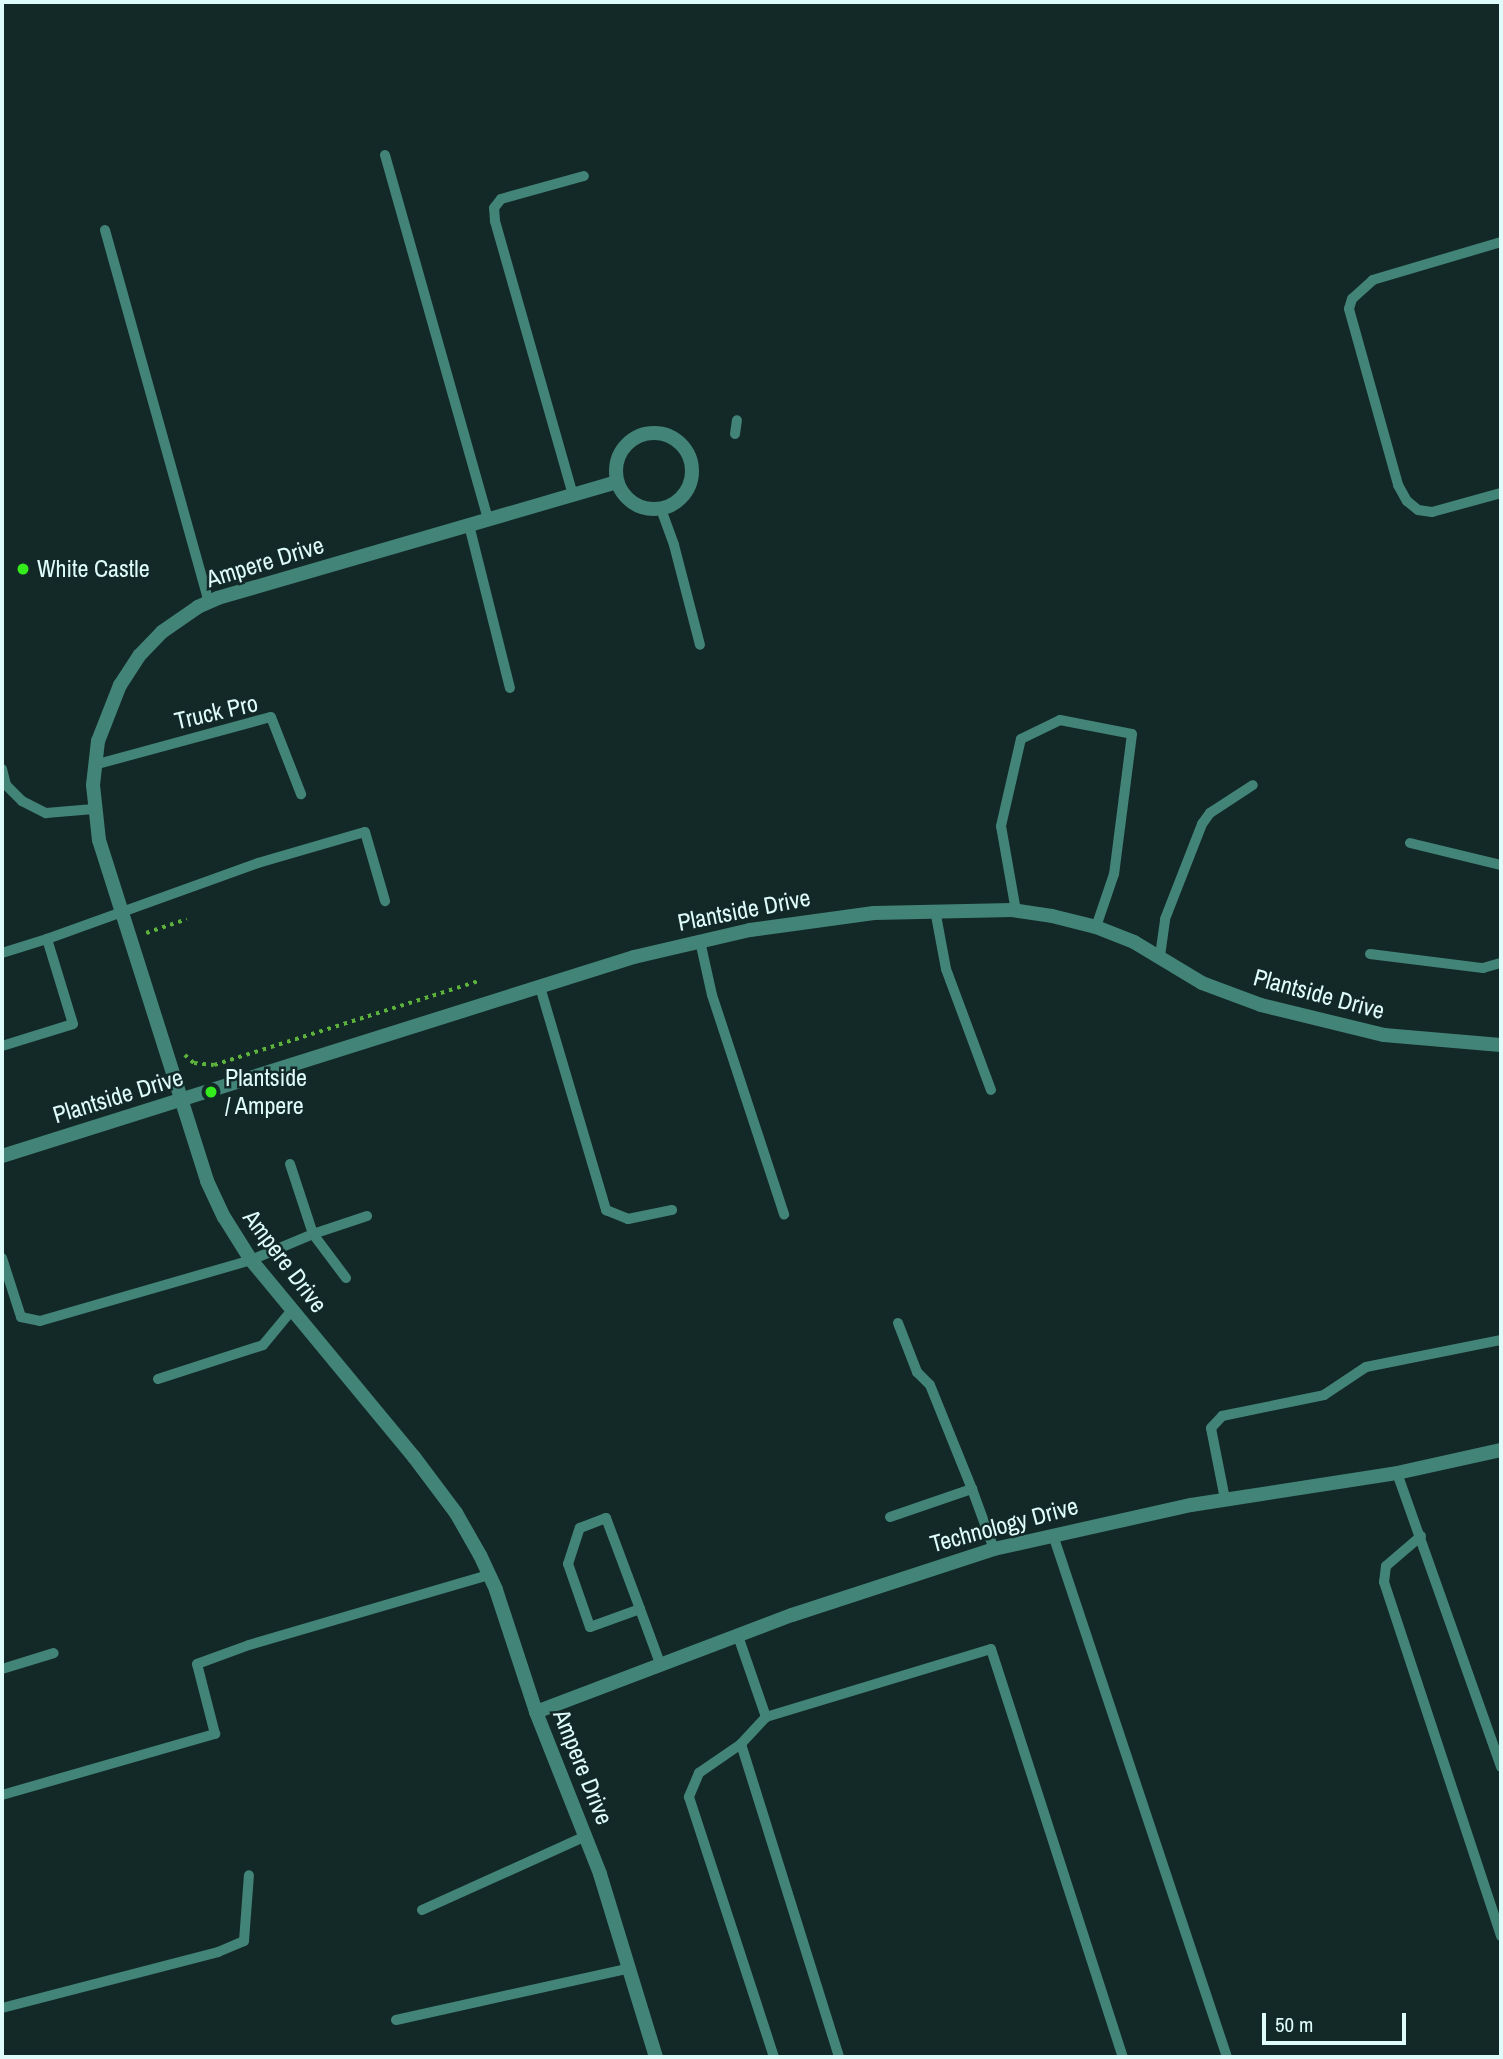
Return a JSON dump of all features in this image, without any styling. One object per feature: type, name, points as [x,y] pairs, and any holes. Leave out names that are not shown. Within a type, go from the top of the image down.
[{"type":"street","points":[[655,432],[674,438],[689,454],[692,480],[688,491],[674,504],[661,509],[637,505],[626,497],[617,482],[617,458],[635,437],[655,432]]},
{"type":"street","name":"Ampere Drive","points":[[617,482],[209,602],[180,618],[139,656],[109,706],[94,765],[94,809],[99,840],[207,1181],[224,1217],[251,1260],[414,1457],[456,1513],[489,1575],[536,1712],[586,1836],[631,1968],[656,2057]]},
{"type":"street","name":"Plantside Drive","points":[[2,1156],[540,987],[699,940],[827,918],[935,910],[1016,911],[1052,916],[1096,927],[1160,956],[1202,983],[1261,1005],[1384,1035],[1501,1045]]},
{"type":"street","name":"Technology Drive","points":[[536,1712],[895,1579],[994,1549],[1224,1499],[1397,1472],[1501,1450]]},
{"type":"lane","points":[[385,155],[488,519]]},
{"type":"lane","points":[[573,495],[495,221],[494,208],[501,199],[584,176]]},
{"type":"lane","points":[[106,230],[209,602]]},
{"type":"lane","points":[[1501,242],[1373,280],[1352,299],[1349,318],[1398,485],[1407,502],[1418,510],[1432,512],[1501,494]]},
{"type":"lane","points":[[735,434],[737,420]]},
{"type":"lane","points":[[661,509],[674,545],[699,645]]},
{"type":"lane","points":[[469,525],[510,688]]},
{"type":"lane","name":"Truck Pro","points":[[94,765],[271,717],[301,794]]},
{"type":"lane","points":[[1016,911],[1002,826],[1021,739],[1060,720],[1132,734],[1114,874],[1096,927]]},
{"type":"lane","points":[[2,769],[6,785],[22,801],[46,814],[94,809]]},
{"type":"lane","points":[[1160,956],[1165,919],[1202,824],[1210,813],[1253,785]]},
{"type":"lane","points":[[2,953],[258,863],[365,832],[385,901]]},
{"type":"lane","points":[[1410,844],[1501,865]]},
{"type":"lane","points":[[935,910],[946,969],[991,1090]]},
{"type":"lane","points":[[2,1046],[73,1024],[47,939]]},
{"type":"lane","points":[[699,940],[712,995],[784,1214]]},
{"type":"lane","points":[[1370,954],[1483,968],[1501,963]]},
{"type":"lane","points":[[540,987],[606,1210],[628,1219],[672,1210]]},
{"type":"lane","points":[[290,1164],[313,1234],[346,1278]]},
{"type":"lane","points":[[2,1258],[21,1317],[40,1321],[251,1260],[313,1234],[367,1216]]},
{"type":"lane","points":[[158,1379],[263,1345],[292,1310]]},
{"type":"lane","points":[[898,1322],[917,1372],[930,1385],[994,1549]]},
{"type":"lane","points":[[1224,1499],[1211,1428],[1222,1416],[1324,1395],[1366,1367],[1501,1340]]},
{"type":"lane","points":[[1397,1472],[1501,1767]]},
{"type":"lane","points":[[890,1517],[972,1489]]},
{"type":"lane","points":[[640,1609],[590,1627],[568,1564],[580,1528],[606,1518],[640,1609],[661,1666]]},
{"type":"lane","points":[[1053,1535],[1227,2057]]},
{"type":"lane","points":[[1421,1536],[1385,1566],[1384,1582],[1501,1936]]},
{"type":"lane","points":[[2,1795],[215,1734],[197,1664],[249,1645],[489,1575]]},
{"type":"lane","points":[[738,1636],[766,1717]]},
{"type":"lane","points":[[774,2057],[689,1797],[699,1773],[741,1744],[766,1717],[991,1649],[1122,2057]]},
{"type":"lane","points":[[2,1669],[54,1653]]},
{"type":"lane","points":[[741,1744],[839,2057]]},
{"type":"lane","points":[[422,1910],[586,1836]]},
{"type":"lane","points":[[2,2008],[218,1952],[244,1941],[249,1875]]},
{"type":"lane","points":[[396,2020],[631,1968]]},
{"type":"path","points":[[144,934],[187,919]]},
{"type":"path","points":[[181,1046],[194,1063],[214,1065],[479,981]]},
{"type":"place","name":"White Castle","points":[[23,569]]},
{"type":"place","name":"Plantside / Ampere","points":[[211,1092]]}]
